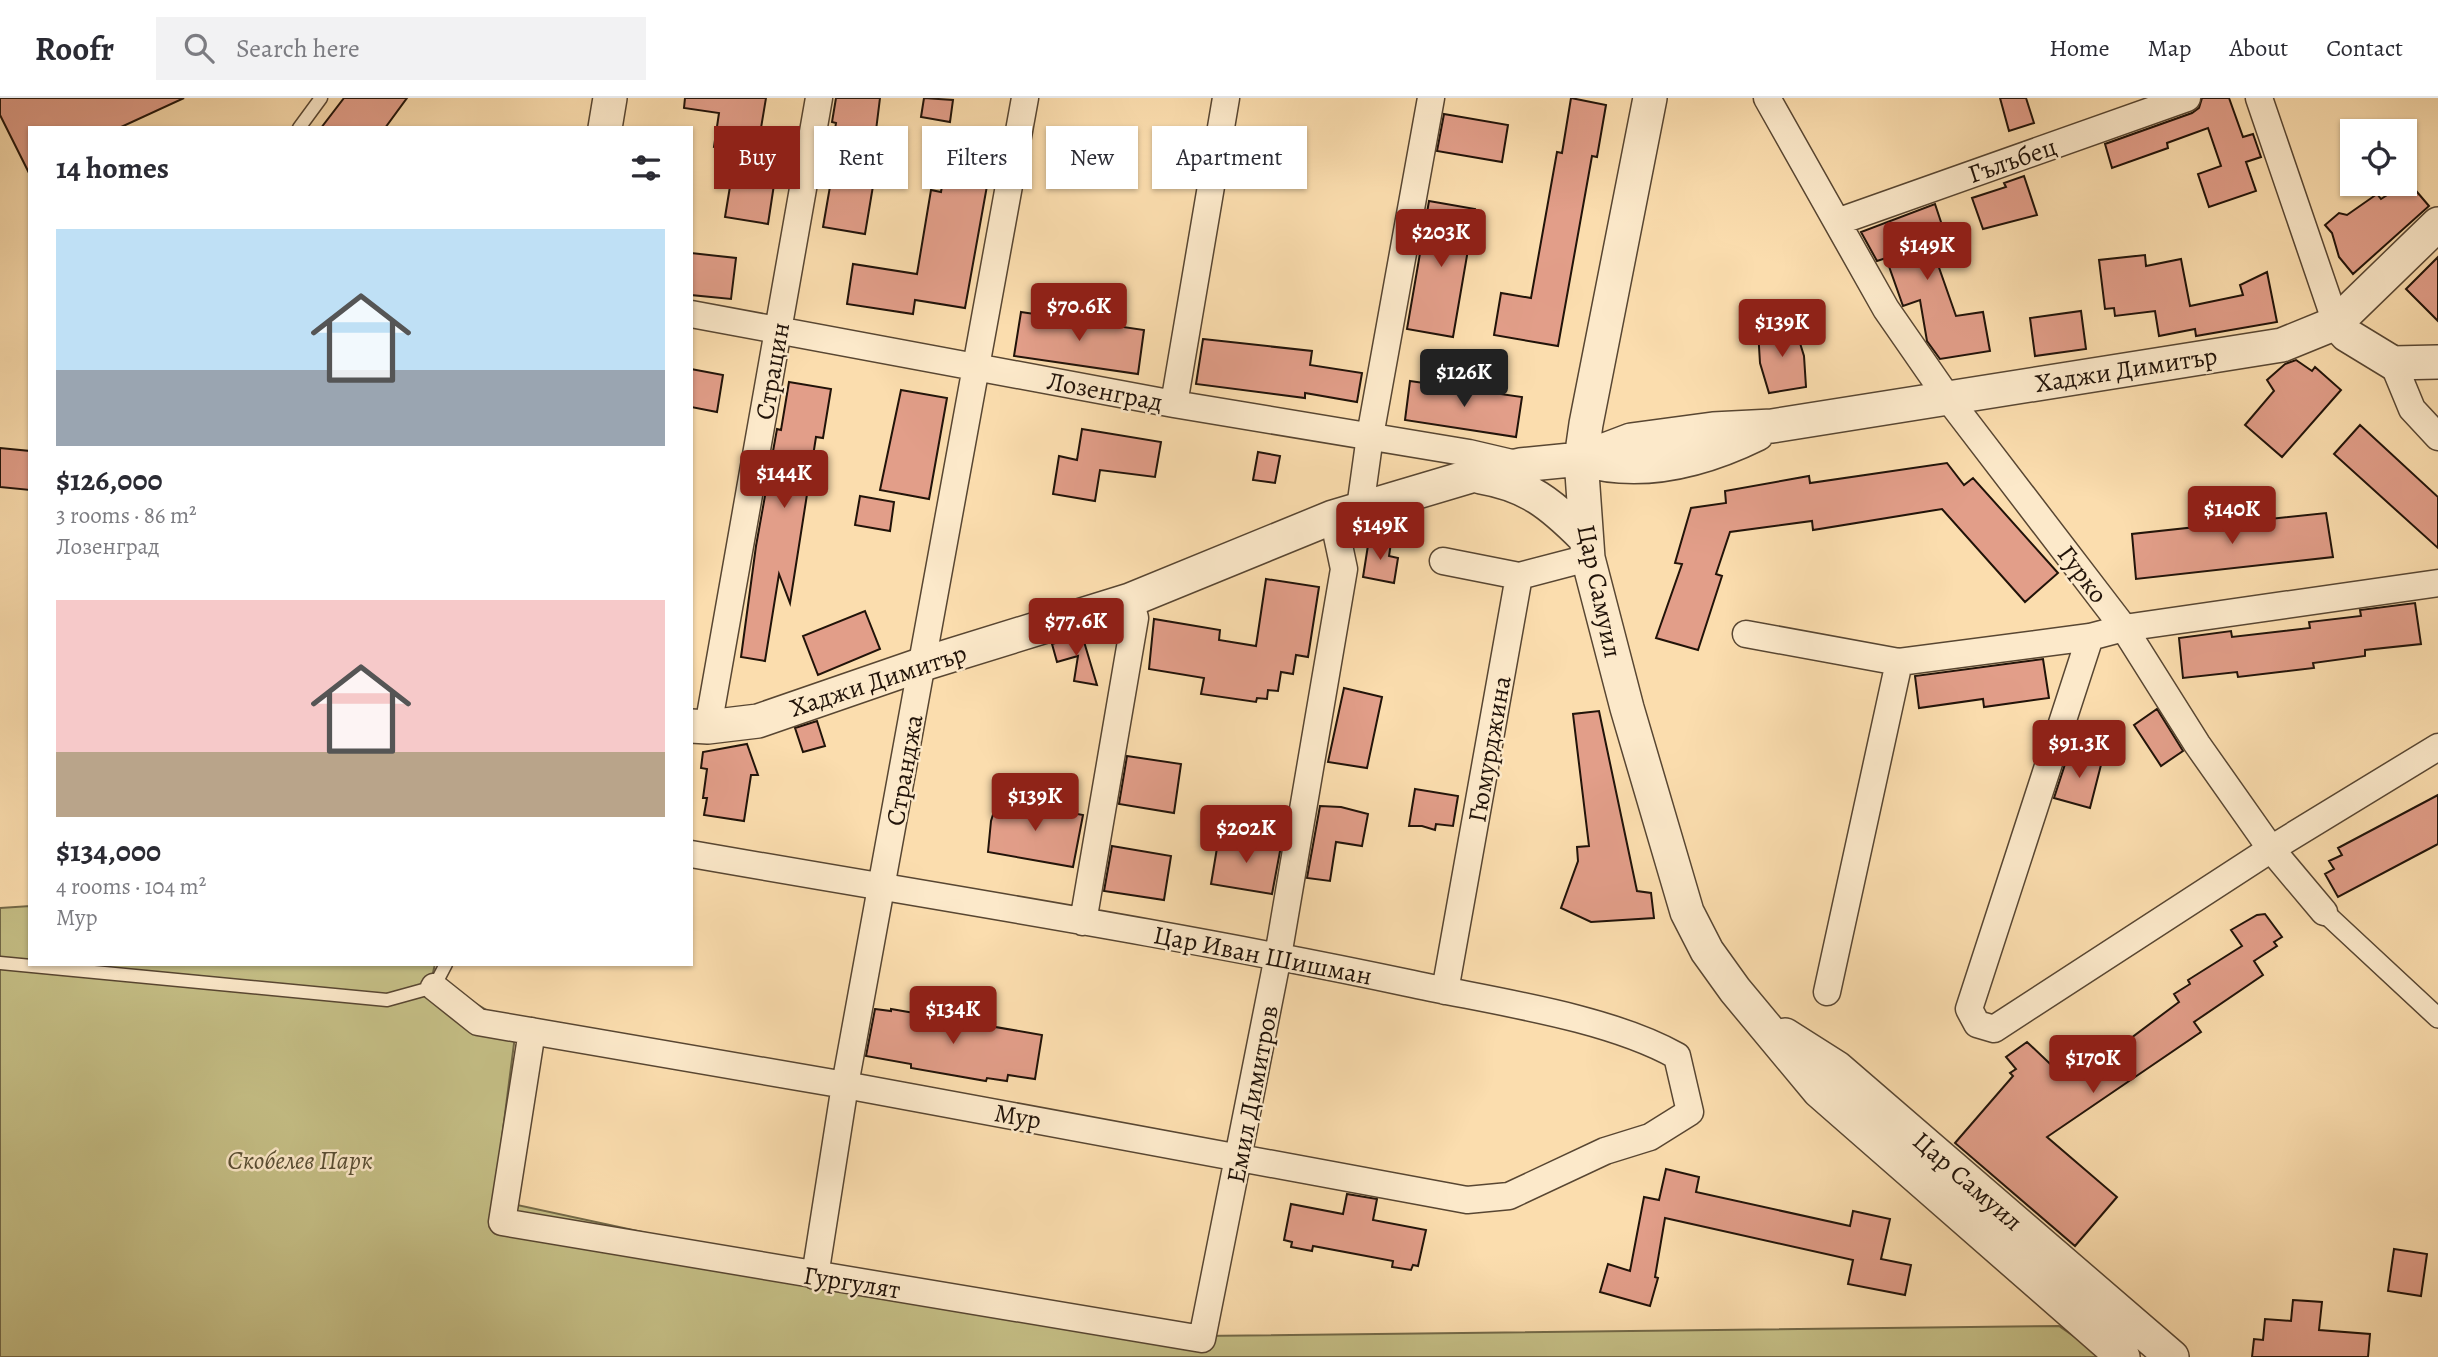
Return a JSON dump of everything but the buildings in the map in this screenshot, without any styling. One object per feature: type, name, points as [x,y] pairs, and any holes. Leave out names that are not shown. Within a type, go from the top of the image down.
[{"type":"street","points":[[605,126],[610,98]]},
{"type":"street","name":"Страцин","points":[[700,727],[780,330],[820,98]]},
{"type":"street","name":"Странджа","points":[[815,1276],[845,1085],[1025,98]]},
{"type":"street","points":[[1174,404],[1226,98]]},
{"type":"street","name":"Емил Димитров","points":[[1202,1339],[1278,956],[1344,569],[1347,513],[1370,436],[1431,98]]},
{"type":"street","name":"Цар Самуил","points":[[1650,98],[1581,459],[1586,547],[1627,708],[1687,912],[1707,951],[1756,1016],[1819,1091],[2123,1357]]},
{"type":"street","name":"Гурко","points":[[1767,98],[1886,309],[1947,397],[2124,628],[2197,744],[2271,849],[2324,912],[2438,1018]]},
{"type":"street","name":"Гълъбец","points":[[1837,222],[2187,98]]},
{"type":"street","points":[[2259,98],[2336,323],[2347,335],[2393,363],[2438,362]]},
{"type":"street","name":"Хаджи Димитър","points":[[700,727],[758,721],[923,664],[1130,600],[1347,513],[1471,476],[1520,465],[1581,459],[1631,440],[1713,429],[1772,426],[2282,345],[2336,323],[2438,224]]},
{"type":"street","name":"Лозенград","points":[[693,314],[1520,465]]},
{"type":"street","points":[[2393,363],[2412,409],[2438,437]]},
{"type":"street","points":[[1443,561],[1519,576],[1586,547],[1551,506],[1519,485],[1471,476]]},
{"type":"street","name":"Гюмурджина","points":[[1446,991],[1519,576]]},
{"type":"street","points":[[1746,634],[1899,662],[2090,637],[2124,628],[2438,583]]},
{"type":"street","points":[[1083,922],[1135,618],[1130,600]]},
{"type":"street","points":[[2090,637],[1969,1009],[1977,1024],[1994,1029],[2271,849],[2438,747]]},
{"type":"street","points":[[1827,992],[1899,662]]},
{"type":"street","name":"Цар Иван Шишман","points":[[693,854],[1278,956],[1446,991],[1649,1040],[1677,1056],[1690,1112],[1650,1137],[1605,1151]]},
{"type":"street","name":"Мур","points":[[440,975],[478,1022],[845,1085],[1467,1200],[1509,1196],[1605,1151]]},
{"type":"street","name":"Цар Самуил","points":[[1756,1016],[1837,1068],[2172,1357]]},
{"type":"street","name":"Гургулят","points":[[533,1031],[502,1222],[1202,1339]]},
{"type":"lane","points":[[300,126],[321,98]]},
{"type":"lane","points":[[0,963],[28,966]]},
{"type":"lane","points":[[31,966],[387,1000],[440,975]]},
{"type":"green space","name":"Скобелев Парк","points":[[28,906],[28,966],[435,966],[432,977],[516,1028],[494,1200],[828,1272],[1198,1336],[2059,1326],[2104,1357],[0,1357],[0,908]]}]
